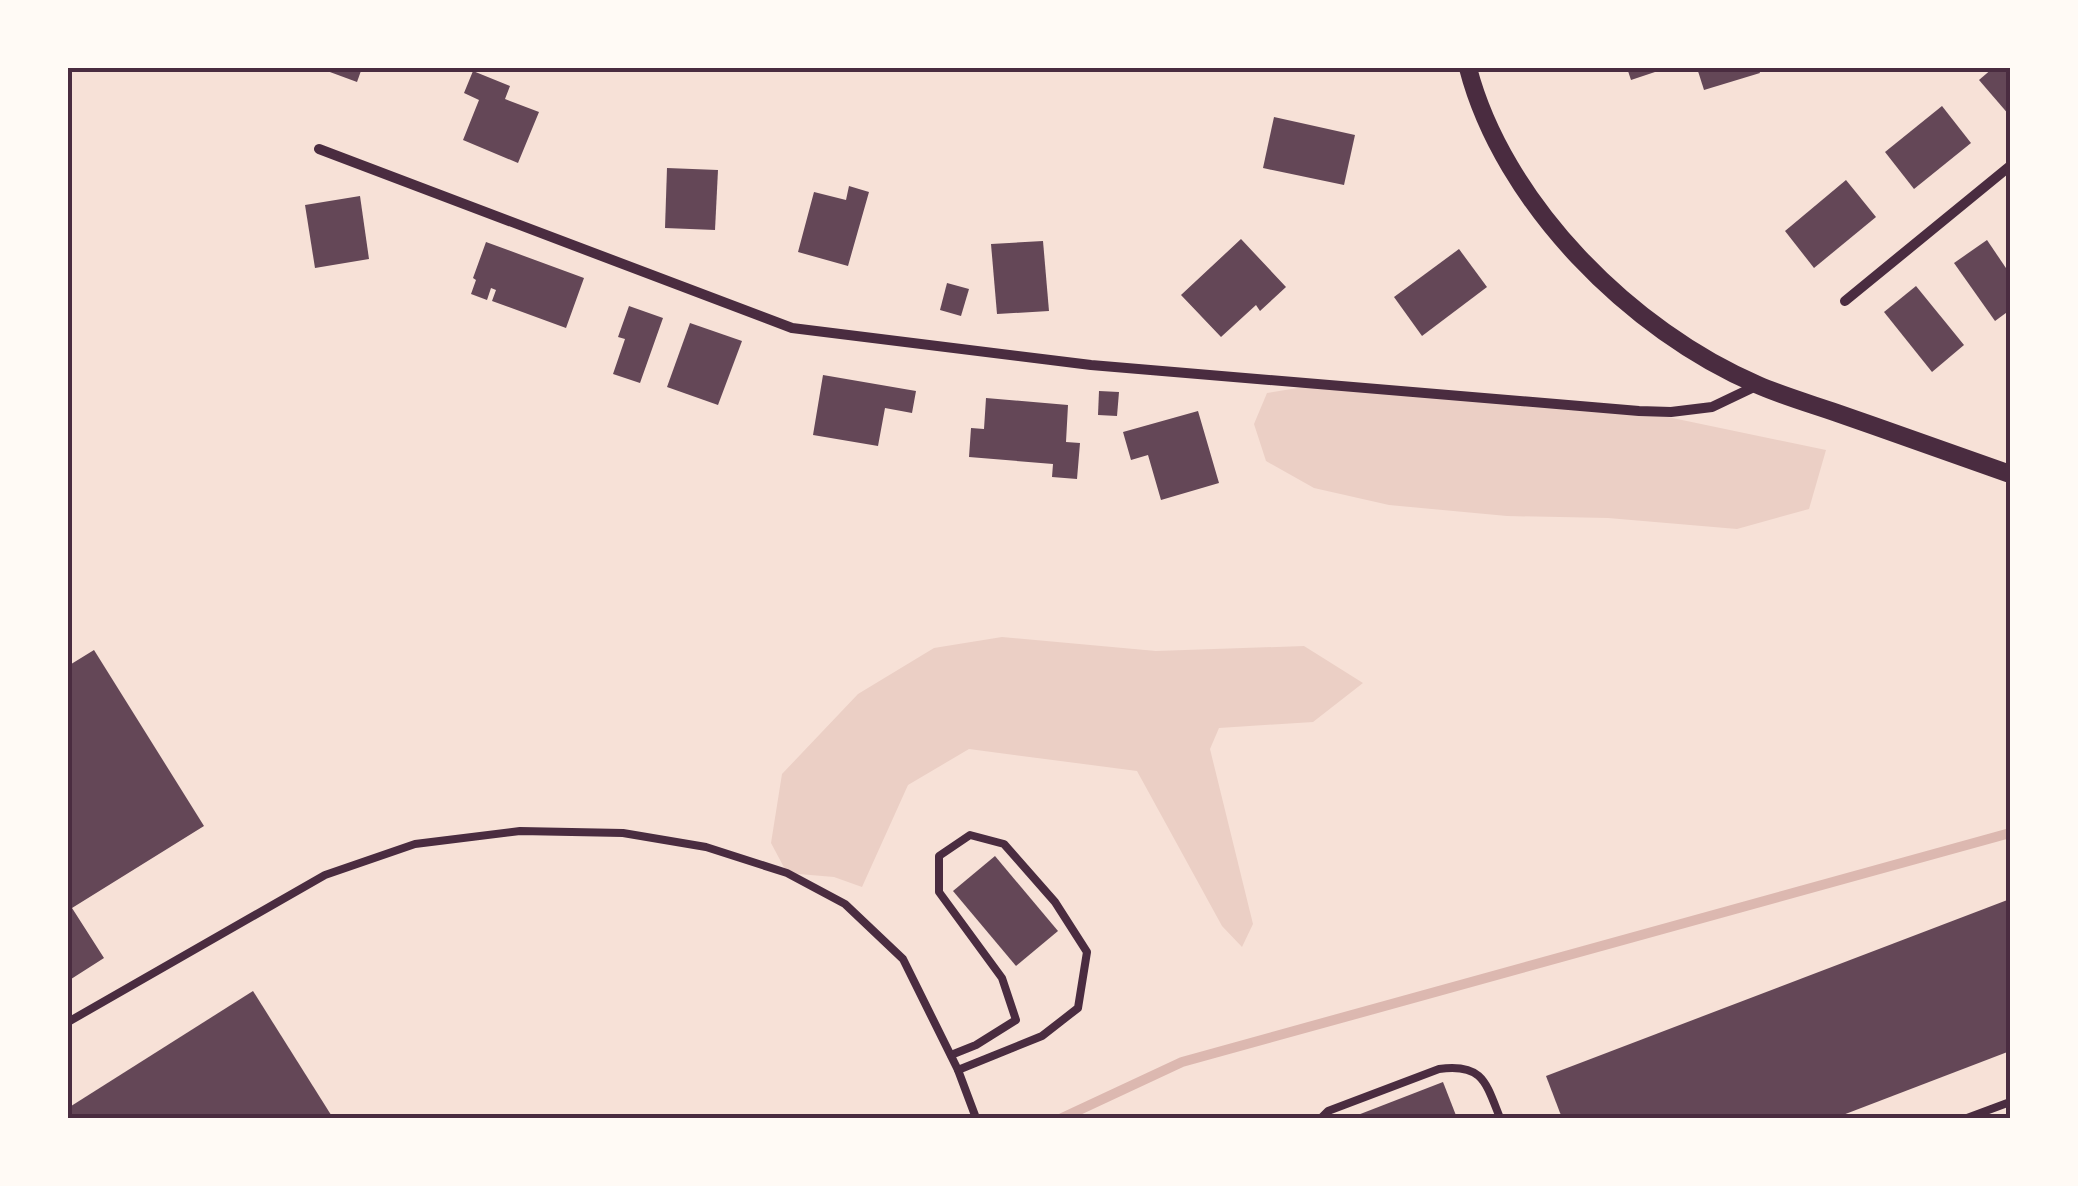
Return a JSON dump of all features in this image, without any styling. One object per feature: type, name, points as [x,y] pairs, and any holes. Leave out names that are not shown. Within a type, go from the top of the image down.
[{"type":"street","points":[[1468,68],[1474,93],[1506,160],[1574,252],[1616,294],[1680,344],[1757,385],[2010,474]]},
{"type":"street","points":[[319,150],[792,328],[1091,365],[1639,411],[1712,408],[1757,385]]},
{"type":"street","points":[[1845,300],[2010,166]]},
{"type":"lane","points":[[68,1022],[325,874],[415,844],[520,831],[623,832],[706,846],[787,873],[845,904],[903,959],[958,1070],[976,1118]]},
{"type":"lane","points":[[951,1055],[976,1045],[1016,1020],[1002,978],[939,892],[939,856],[970,835],[1004,844],[1055,902],[1087,952],[1078,1008],[1042,1036],[958,1070]]},
{"type":"lane","points":[[1321,1118],[1346,1104],[1459,1066],[1487,1085],[1500,1118]]},
{"type":"lane","points":[[1967,1118],[2010,1102]]},
{"type":"shaded area","points":[[1322,384],[1639,411],[1826,450],[1809,509],[1737,529],[1389,505],[1314,488],[1266,461],[1254,424],[1267,393]]},
{"type":"shaded area","points":[[1002,637],[1156,651],[1304,646],[1363,683],[1313,722],[1219,728],[1210,749],[1253,924],[1242,947],[1222,926],[1137,771],[969,749],[908,785],[862,887],[834,877],[787,873],[771,843],[782,774],[858,694],[934,648]]},
{"type":"building","points":[[319,68],[362,68],[357,82]]},
{"type":"building","points":[[1627,68],[1667,68],[1631,80]]},
{"type":"building","points":[[1697,68],[1758,68],[1760,73],[1704,90]]},
{"type":"building","points":[[1993,68],[2010,68],[2010,116],[1979,80]]},
{"type":"building","points":[[473,71],[510,86],[505,99],[539,112],[518,163],[463,140],[479,100],[464,93]]},
{"type":"building","points":[[1942,106],[1971,143],[1914,189],[1885,152]]},
{"type":"building","points":[[1274,117],[1355,135],[1344,185],[1263,168]]},
{"type":"building","points":[[667,168],[718,170],[715,230],[665,228]]},
{"type":"building","points":[[1846,180],[1876,217],[1814,268],[1785,231]]},
{"type":"building","points":[[849,186],[869,192],[848,266],[798,252],[814,192],[846,200]]},
{"type":"building","points":[[360,196],[369,259],[315,268],[305,205]]},
{"type":"building","points":[[1241,239],[1286,287],[1260,311],[1256,305],[1221,337],[1181,295]]},
{"type":"building","points":[[1987,240],[2010,274],[2010,310],[1995,321],[1954,263]]},
{"type":"building","points":[[1043,241],[1049,311],[997,314],[991,244]]},
{"type":"building","points":[[486,242],[584,278],[566,328],[492,301],[496,290],[491,288],[487,300],[471,294]]},
{"type":"building","points":[[1459,249],[1487,287],[1422,336],[1394,297]]},
{"type":"building","points":[[947,283],[969,289],[961,316],[940,310]]},
{"type":"building","points":[[1916,286],[1964,345],[1932,372],[1884,312]]},
{"type":"building","points":[[629,306],[663,318],[640,383],[613,374],[625,339],[618,337]]},
{"type":"building","points":[[690,323],[742,341],[718,405],[667,387]]},
{"type":"building","points":[[823,375],[916,391],[912,413],[885,408],[878,446],[813,435]]},
{"type":"building","points":[[1099,391],[1119,392],[1117,416],[1098,415]]},
{"type":"building","points":[[986,398],[1068,405],[1066,442],[1080,443],[1077,479],[1052,477],[1053,464],[969,457],[971,428],[984,429]]},
{"type":"building","points":[[1198,411],[1219,483],[1161,500],[1148,455],[1131,460],[1123,432]]},
{"type":"building","points":[[94,650],[204,826],[72,908],[104,958],[68,981],[68,666]]},
{"type":"building","points":[[995,856],[1058,931],[1016,966],[953,891]]},
{"type":"building","points":[[2010,899],[2010,1051],[1835,1118],[1562,1118],[1546,1076]]},
{"type":"building","points":[[253,991],[333,1118],[68,1118],[68,1108]]},
{"type":"building","points":[[1443,1082],[1457,1118],[1350,1118]]},
{"type":"waterway","points":[[1062,1118],[1182,1062],[2010,833]]}]
